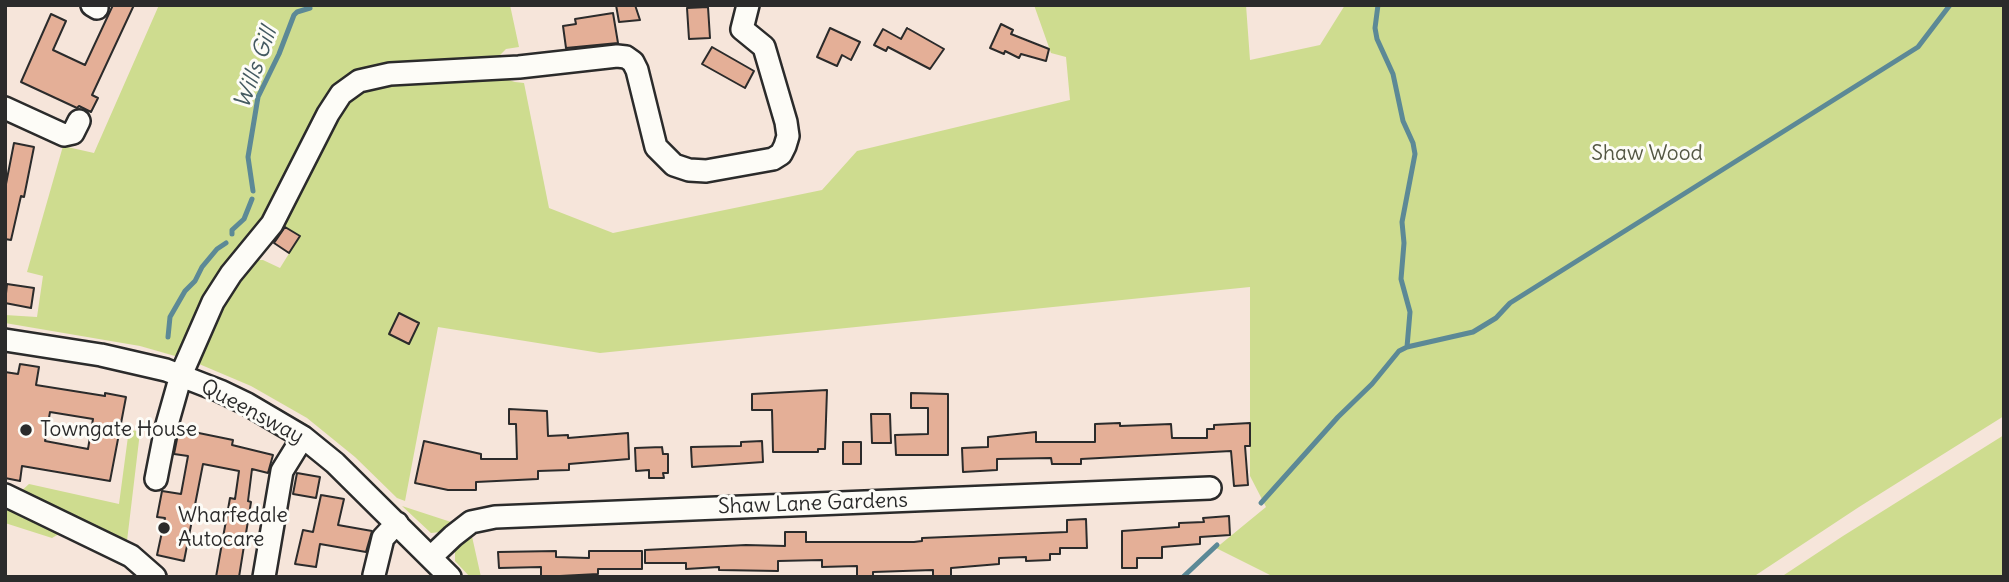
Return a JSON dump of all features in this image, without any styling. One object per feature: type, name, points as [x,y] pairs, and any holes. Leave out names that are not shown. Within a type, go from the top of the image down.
[{"type":"street","points":[[156,479],[166,428],[181,375],[213,302],[231,274],[272,224],[328,114],[341,94],[359,81],[390,74],[520,67],[626,57],[633,62],[637,70],[656,147],[674,165],[689,170],[706,171],[773,159],[785,146],[788,136],[786,122],[764,47],[742,29],[748,5]]},
{"type":"street","points":[[5,108],[64,135],[73,133],[79,121]]},
{"type":"street","name":"Queensway","points":[[5,340],[111,357],[181,375],[247,404],[303,437],[335,463],[450,577]]},
{"type":"street","points":[[269,576],[282,471],[303,437]]},
{"type":"street","name":"Shaw Lane Gardens","points":[[431,557],[471,522],[495,517],[1210,488]]},
{"type":"street","points":[[5,495],[131,556],[155,577]]},
{"type":"street","points":[[374,575],[383,538],[397,523]]},
{"type":"green space","points":[[159,5],[510,5],[519,47],[506,49],[493,62],[367,72],[275,209],[182,358],[140,346],[5,323],[5,315],[37,317],[43,276],[27,272],[63,146],[94,153]]},
{"type":"green space","name":"Shaw Wood","points":[[1034,5],[1246,5],[1250,60],[1320,45],[1345,5],[2004,5],[2004,416],[1753,577],[1274,577],[1216,548],[1266,507],[1250,476],[1250,287],[600,353],[438,327],[405,501],[397,498],[355,457],[307,418],[251,386],[192,361],[213,312],[254,260],[263,260],[280,268],[300,236],[278,222],[337,110],[375,82],[492,75],[524,83],[549,208],[613,233],[822,190],[857,151],[1070,100],[1066,57],[1051,53]]},
{"type":"green space","points":[[191,366],[258,396],[306,424],[352,462],[422,531],[416,529],[351,464],[305,427],[257,398],[194,370]]},
{"type":"green space","points":[[129,429],[140,432],[127,541],[65,511],[18,494],[29,484],[119,504]]},
{"type":"green space","points":[[2004,435],[2004,577],[1781,577],[1843,536]]},
{"type":"green space","points":[[6,504],[64,531],[52,538],[5,523]]},
{"type":"green space","points":[[402,506],[453,524],[440,532],[431,533]]},
{"type":"green space","points":[[471,532],[481,577],[470,577],[455,561],[455,548]]},
{"type":"building","points":[[113,5],[134,5],[92,95],[98,98],[91,112],[21,82],[51,14],[66,21],[53,50],[85,65]]},
{"type":"building","points":[[616,5],[635,5],[640,20],[619,22]]},
{"type":"building","points":[[708,7],[710,38],[689,39],[687,8]]},
{"type":"building","points":[[613,13],[618,43],[566,48],[563,26],[576,24],[575,19]]},
{"type":"building","points":[[1001,24],[1013,30],[1011,34],[1049,49],[1046,61],[1021,54],[1019,58],[990,48]]},
{"type":"building","points":[[830,28],[860,42],[851,60],[842,55],[837,66],[817,57]]},
{"type":"building","points":[[907,28],[944,49],[930,69],[888,47],[886,51],[874,45],[883,29],[901,39]]},
{"type":"building","points":[[712,47],[754,71],[745,88],[702,64]]},
{"type":"building","points":[[14,143],[34,147],[24,197],[21,196],[11,240],[5,239],[5,189]]},
{"type":"building","points":[[285,227],[300,236],[289,253],[274,243]]},
{"type":"building","points":[[7,284],[34,288],[31,308],[5,303]]},
{"type":"building","points":[[399,313],[419,323],[409,344],[389,334]]},
{"type":"building","name":"Towngate House","points":[[20,364],[39,367],[36,385],[126,397],[110,481],[22,466],[20,481],[5,478],[5,372],[18,374]],"holes":[[[50,412],[93,419],[88,449],[45,441]]]},
{"type":"building","points":[[827,390],[825,449],[818,449],[818,452],[773,452],[772,410],[752,410],[752,394]]},
{"type":"building","points":[[911,393],[948,394],[948,455],[896,455],[895,435],[928,434],[928,408],[911,408]]},
{"type":"building","points":[[509,409],[547,411],[548,436],[568,435],[568,438],[628,433],[629,459],[569,464],[569,470],[538,471],[538,479],[476,482],[476,490],[448,490],[415,483],[424,441],[481,454],[481,459],[517,459],[516,424],[509,424]]},
{"type":"building","points":[[871,414],[890,414],[891,443],[872,443]]},
{"type":"building","points":[[1120,423],[1120,426],[1171,424],[1172,438],[1207,438],[1207,429],[1214,429],[1214,425],[1250,423],[1250,446],[1245,446],[1248,485],[1234,486],[1231,451],[1081,459],[1081,464],[1052,464],[1051,458],[997,459],[997,470],[963,472],[962,448],[988,447],[988,437],[1036,432],[1036,442],[1095,442],[1095,424]]},
{"type":"building","points":[[179,429],[233,440],[232,445],[273,455],[268,473],[252,469],[248,501],[251,502],[239,577],[216,577],[230,498],[235,499],[239,471],[203,464],[184,561],[157,555],[165,518],[157,517],[162,491],[181,494],[188,456],[174,454]]},
{"type":"building","points":[[762,441],[763,462],[692,467],[691,447],[741,446],[741,442]]},
{"type":"building","points":[[843,442],[861,442],[861,464],[843,464]]},
{"type":"building","points":[[662,447],[663,454],[668,454],[668,473],[663,473],[664,478],[649,478],[649,470],[636,471],[635,448]]},
{"type":"building","points":[[297,473],[320,477],[316,498],[293,494]]},
{"type":"building","points":[[321,495],[344,499],[338,525],[372,531],[366,552],[320,544],[316,567],[295,564],[303,530],[313,532]]},
{"type":"building","points":[[1229,516],[1230,535],[1200,537],[1200,544],[1162,547],[1162,558],[1137,558],[1137,568],[1122,568],[1122,531],[1179,527],[1179,523],[1204,522],[1203,518]]},
{"type":"building","points":[[1086,519],[1087,548],[1060,548],[1060,554],[1050,554],[1050,560],[999,558],[999,564],[951,568],[951,577],[933,577],[933,570],[873,572],[873,577],[857,577],[857,566],[822,567],[822,560],[778,561],[778,571],[719,570],[719,567],[686,569],[686,563],[645,563],[645,550],[746,545],[785,546],[785,532],[806,532],[806,542],[914,542],[922,541],[922,538],[1067,532],[1067,520]]},
{"type":"building","points":[[556,551],[556,557],[589,558],[589,551],[642,551],[642,569],[598,569],[598,574],[541,577],[541,567],[499,568],[498,552]]},
{"type":"waterway","points":[[1261,503],[1338,417],[1372,384],[1399,351],[1407,347],[1410,312],[1401,279],[1404,243],[1402,222],[1415,154],[1403,121],[1393,74],[1377,39],[1375,28],[1378,5]]},
{"type":"waterway","points":[[1407,347],[1473,332],[1496,318],[1510,303],[1918,47],[1950,5]]},
{"type":"waterway","name":"Wills Gill","points":[[253,191],[248,157],[258,97],[294,15],[310,8]]},
{"type":"waterway","name":"Wills Gill","points":[[232,234],[232,230],[244,219],[252,199]]},
{"type":"waterway","name":"Wills Gill","points":[[168,337],[170,317],[185,291],[217,249],[226,243]]},
{"type":"waterway","points":[[1183,577],[1217,545]]},
{"type":"place","name":"Towngate House","points":[[26,430]]},
{"type":"place","name":"Wharfedale Autocare","points":[[164,528]]}]
